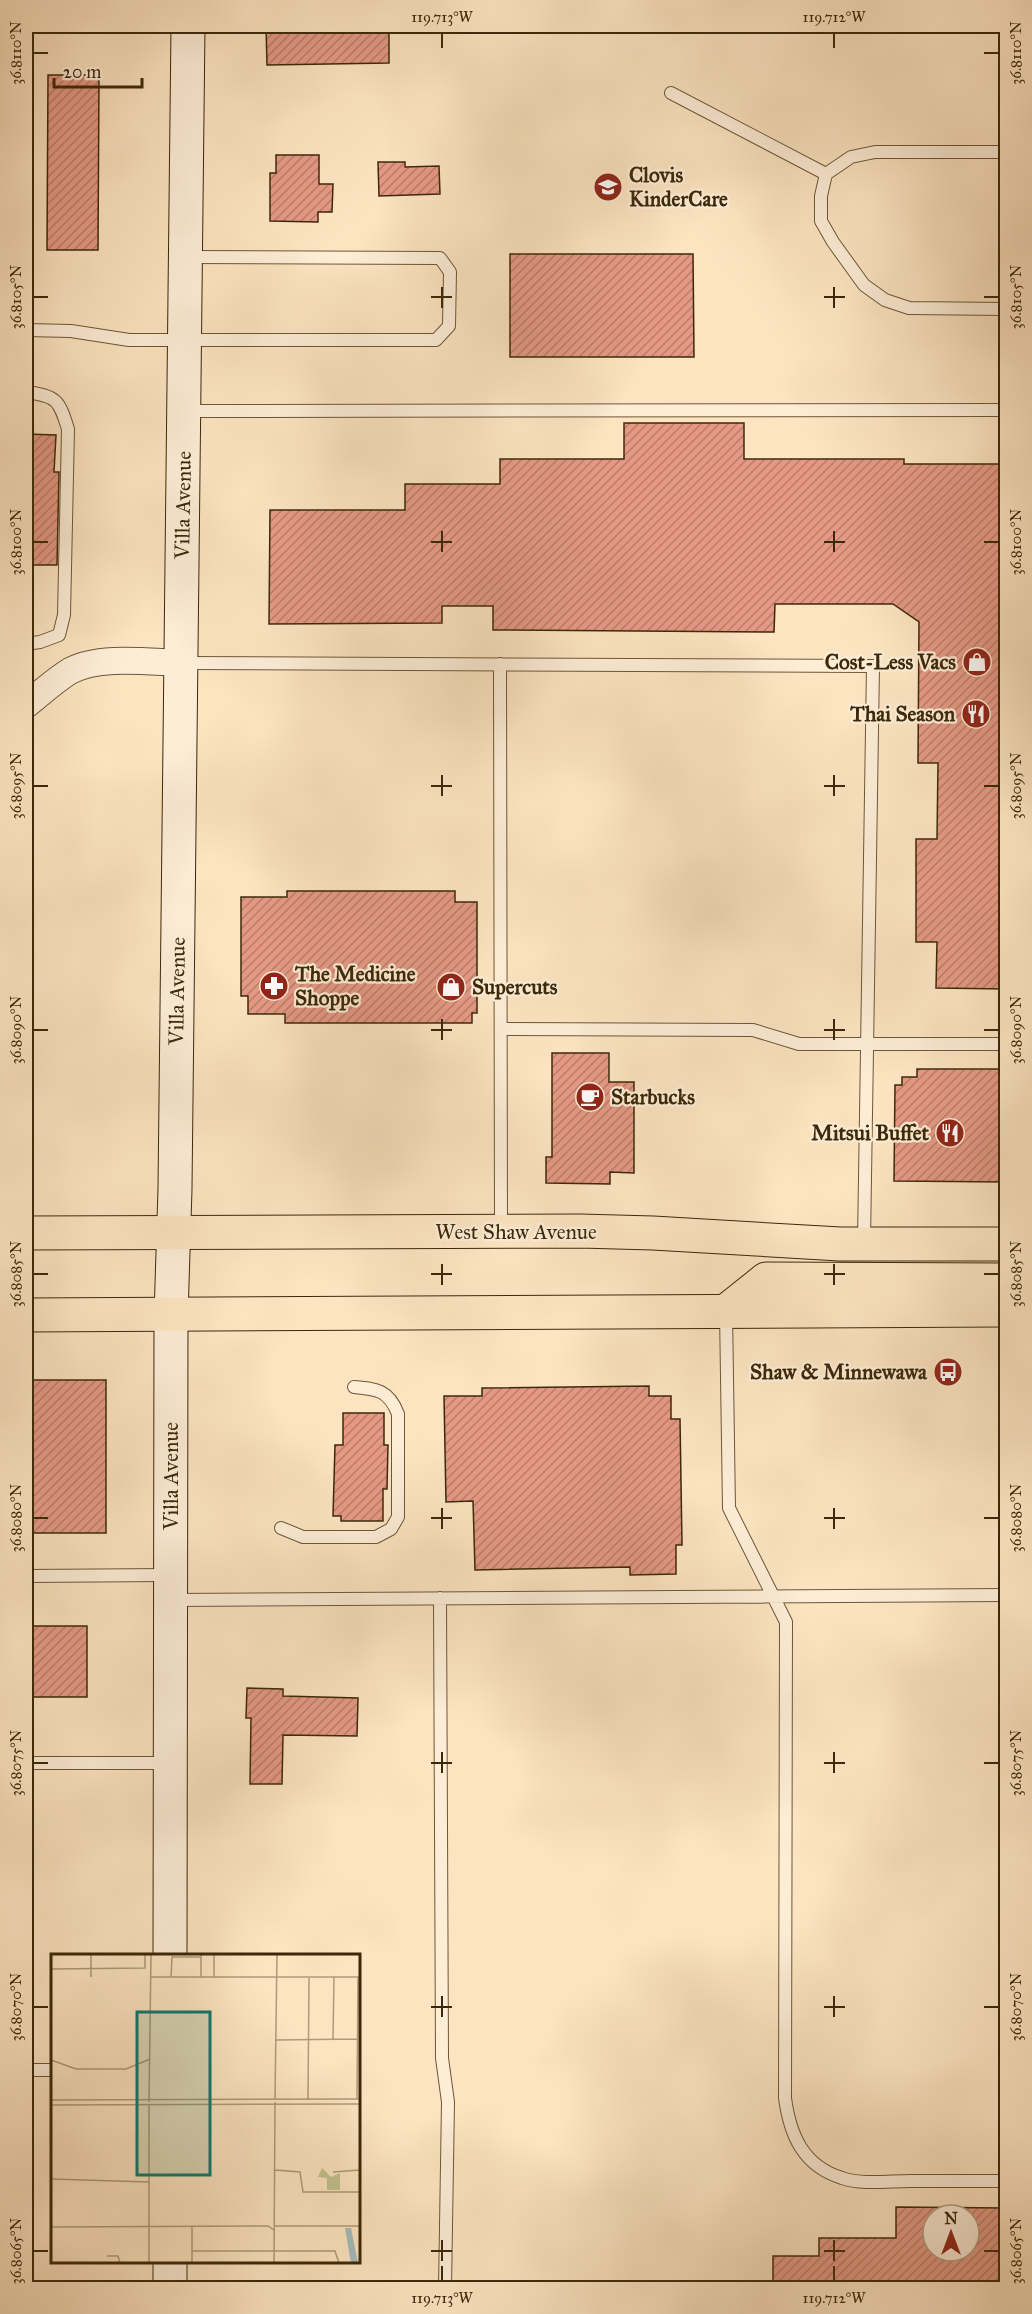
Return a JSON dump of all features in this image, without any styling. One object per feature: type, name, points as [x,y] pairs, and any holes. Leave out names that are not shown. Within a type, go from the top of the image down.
[{"type":"main road","name":"Villa Avenue","points":[[170,1954],[171,1316],[174,1233],[188,26]]},
{"type":"main road","name":"West Shaw Avenue","points":[[26,1233],[653,1233],[864,1245],[1006,1244]]},
{"type":"main road","points":[[726,1311],[766,1279],[1006,1280]]},
{"type":"main road","points":[[26,1315],[1006,1310]]},
{"type":"main road","points":[[170,2263],[170,2289]]},
{"type":"street","points":[[26,705],[71,670],[91,664],[113,661],[181,663]]},
{"type":"lane","points":[[670,93],[826,174]]},
{"type":"lane","points":[[1006,152],[875,152],[851,157],[826,174],[820,196],[821,221],[833,242],[864,285],[885,300],[909,308],[1006,309]]},
{"type":"lane","points":[[26,330],[71,331],[129,340],[436,340],[449,326],[450,272],[440,258],[186,257]]},
{"type":"lane","points":[[26,392],[48,395],[62,408],[68,429],[64,615],[59,635],[26,644]]},
{"type":"lane","points":[[184,411],[1006,410]]},
{"type":"lane","points":[[181,663],[873,666],[864,1245]]},
{"type":"lane","points":[[501,664],[501,1232]]},
{"type":"lane","points":[[501,1029],[753,1030],[799,1044],[1006,1044]]},
{"type":"lane","points":[[726,1311],[729,1508],[786,1622],[785,2098],[790,2129],[799,2147],[812,2161],[843,2179],[870,2182],[1006,2181]]},
{"type":"lane","points":[[281,1528],[303,1537],[376,1537],[391,1529],[398,1517],[398,1414],[394,1403],[386,1395],[374,1388],[354,1388]]},
{"type":"lane","points":[[26,1576],[171,1587],[440,1598],[1006,1595]]},
{"type":"lane","points":[[440,1598],[442,2058],[448,2102],[445,2289]]},
{"type":"lane","points":[[26,1763],[170,1764]]},
{"type":"lane","points":[[26,2070],[51,2070]]},
{"type":"building","points":[[266,26],[389,26],[389,63],[267,65]]},
{"type":"building","points":[[48,75],[99,75],[98,250],[47,250]]},
{"type":"building","points":[[276,155],[319,155],[319,184],[333,184],[332,212],[318,212],[318,222],[270,221],[270,173],[276,173]]},
{"type":"building","points":[[378,162],[405,162],[405,167],[439,166],[440,194],[379,196]]},
{"type":"building","points":[[510,254],[693,254],[694,357],[510,357]]},
{"type":"building","points":[[624,423],[744,423],[744,459],[904,459],[904,464],[1006,464],[1006,989],[936,988],[937,942],[916,942],[916,839],[937,839],[938,763],[918,763],[919,622],[893,604],[775,604],[774,632],[493,630],[493,606],[442,606],[442,623],[269,624],[270,510],[405,510],[405,484],[500,484],[500,459],[624,459]]},
{"type":"building","points":[[26,434],[56,435],[54,472],[59,472],[57,565],[32,565],[32,547],[26,547]]},
{"type":"building","points":[[287,891],[455,891],[455,902],[477,902],[477,1013],[472,1013],[472,1023],[285,1023],[285,1014],[248,1014],[248,996],[241,996],[241,897],[287,897]]},
{"type":"building","points":[[552,1053],[609,1053],[609,1082],[634,1082],[634,1173],[610,1172],[610,1184],[546,1183],[546,1157],[552,1157]]},
{"type":"building","name":"Mitsui Buffet","points":[[917,1069],[1006,1069],[1006,1182],[894,1181],[895,1085],[902,1085],[902,1077],[917,1077]]},
{"type":"building","points":[[26,1380],[106,1380],[106,1533],[26,1533]]},
{"type":"building","points":[[649,1386],[649,1396],[671,1396],[671,1419],[680,1419],[682,1545],[676,1545],[676,1574],[630,1575],[630,1567],[475,1570],[473,1501],[446,1502],[444,1396],[482,1396],[482,1388]]},
{"type":"building","points":[[343,1413],[384,1413],[384,1445],[388,1445],[387,1489],[383,1489],[383,1521],[341,1521],[341,1516],[333,1516],[335,1445],[343,1445]]},
{"type":"building","points":[[26,1626],[87,1626],[87,1697],[26,1697]]},
{"type":"building","points":[[247,1688],[283,1689],[283,1696],[358,1698],[357,1736],[283,1735],[282,1784],[250,1784],[251,1718],[246,1718]]},
{"type":"building","points":[[896,2207],[921,2207],[921,2263],[981,2263],[981,2208],[1006,2208],[1006,2289],[773,2289],[773,2256],[819,2256],[819,2238],[896,2238]]},
{"type":"place","name":"Clovis KinderCare","points":[[608,187]]},
{"type":"place","name":"Cost-Less Vacs","points":[[977,662]]},
{"type":"place","name":"Thai Season","points":[[976,714]]},
{"type":"place","name":"The Medicine Shoppe","points":[[274,986]]},
{"type":"place","name":"Supercuts","points":[[451,987]]},
{"type":"place","name":"Starbucks","points":[[590,1097]]},
{"type":"place","name":"Mitsui Buffet","points":[[950,1133]]},
{"type":"place","name":"Shaw & Minnewawa","points":[[948,1372]]}]
